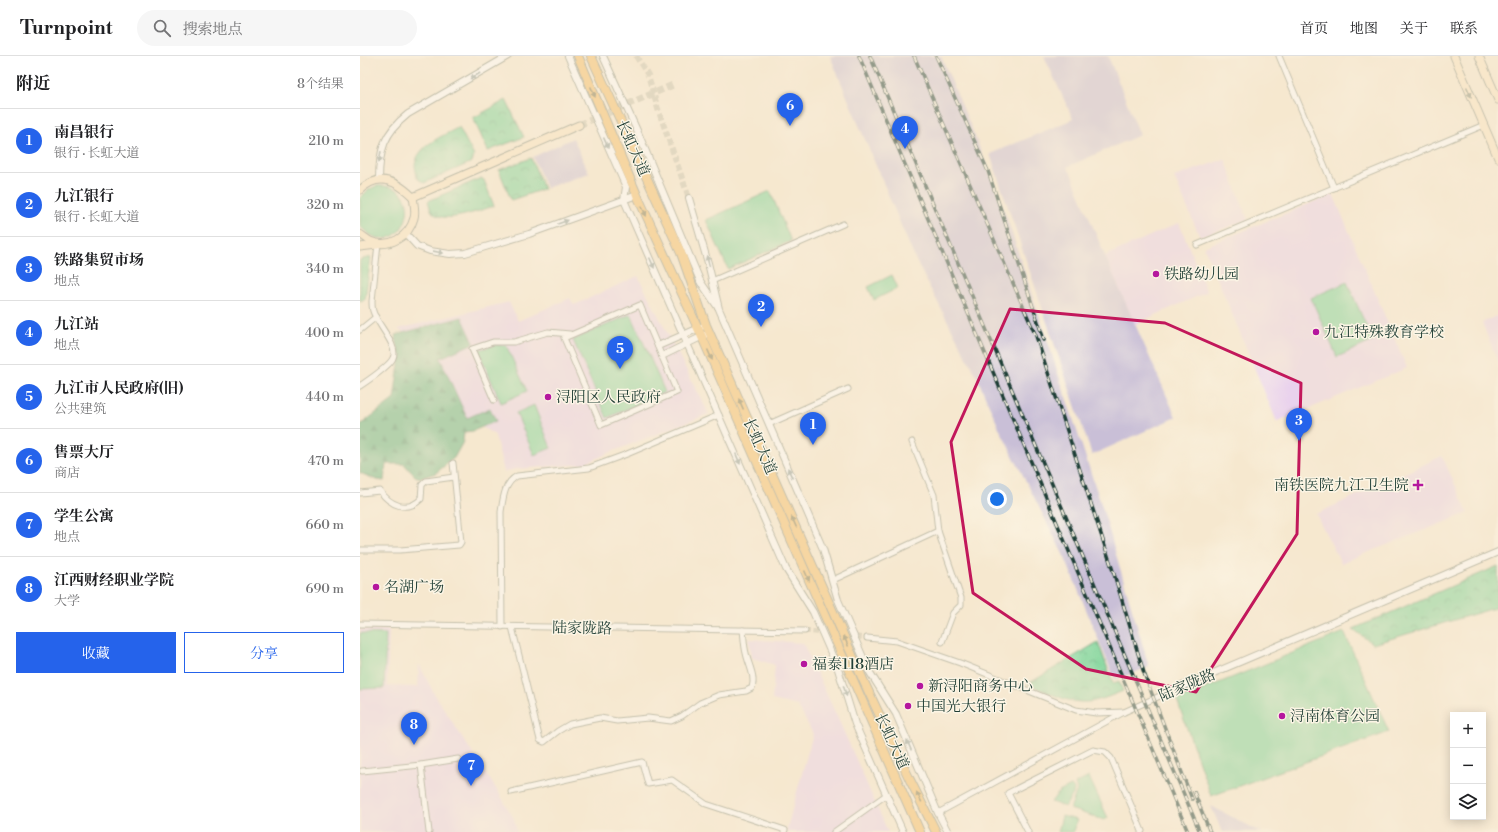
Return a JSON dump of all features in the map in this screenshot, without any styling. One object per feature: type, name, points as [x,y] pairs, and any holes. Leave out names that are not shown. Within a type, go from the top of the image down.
[{"type":"highway","name":"长虹大道","points":[[578,56],[637,195],[706,335],[865,684],[936,832]]},
{"type":"highway","name":"长虹大道","points":[[591,56],[681,253],[702,327]]},
{"type":"highway","name":"长虹大道","points":[[706,335],[920,832]]},
{"type":"main road","points":[[1454,56],[1498,158]]},
{"type":"main road","points":[[1479,56],[1498,100]]},
{"type":"main road","points":[[413,197],[579,125]]},
{"type":"main road","points":[[360,190],[365,185],[379,180],[392,181],[403,187],[413,197],[414,218],[406,234],[396,241],[360,247]]},
{"type":"main road","points":[[360,234],[370,241],[382,244]]},
{"type":"street","points":[[379,180],[379,162],[384,142],[395,125],[408,114],[508,56]]},
{"type":"street","points":[[568,56],[626,187],[624,200],[786,570],[813,612],[838,670],[855,724],[903,832]]},
{"type":"street","points":[[603,56],[639,135],[701,283]]},
{"type":"street","points":[[1279,56],[1334,188]]},
{"type":"street","points":[[1197,245],[1484,125]]},
{"type":"street","points":[[406,234],[417,246],[430,251],[450,254],[465,253],[528,234],[637,195]]},
{"type":"street","points":[[689,198],[708,263],[719,309],[823,549],[838,600],[869,671],[896,714],[938,813],[948,832]]},
{"type":"street","points":[[712,281],[843,224]]},
{"type":"street","points":[[360,386],[387,365],[393,358],[394,353],[392,345],[372,310],[372,301],[382,244]]},
{"type":"street","points":[[681,253],[719,309]]},
{"type":"street","points":[[640,304],[658,346],[677,392],[601,425],[564,338],[640,304]]},
{"type":"street","points":[[360,330],[376,317]]},
{"type":"street","points":[[658,346],[702,327]]},
{"type":"street","points":[[494,400],[472,349],[493,342],[514,342],[548,332],[570,335]]},
{"type":"street","points":[[662,356],[706,335]]},
{"type":"street","points":[[769,424],[848,389]]},
{"type":"street","points":[[502,627],[501,512],[510,480],[517,476],[589,468],[634,451],[719,415]]},
{"type":"street","points":[[912,442],[934,496],[938,531],[961,598],[961,605],[953,613],[942,642]]},
{"type":"street","points":[[360,550],[400,550],[459,545],[460,542],[452,463]]},
{"type":"street","points":[[360,493],[380,491],[391,503],[398,506],[411,505],[421,499],[422,485],[426,481],[454,477]]},
{"type":"street","points":[[833,580],[938,531]]},
{"type":"street","name":"陆家陇路","points":[[867,638],[897,641],[960,662],[1076,710],[1124,712],[1498,552]]},
{"type":"street","name":"陆家陇路","points":[[360,624],[805,632]]},
{"type":"street","points":[[512,627],[540,740],[544,742],[570,724],[600,718],[617,721],[648,718],[671,721],[682,716],[700,703],[719,695],[746,691],[752,688],[754,683],[745,652],[743,630]]},
{"type":"street","points":[[938,813],[1124,712]]},
{"type":"street","points":[[1028,832],[1008,793],[1086,752],[1098,750],[1105,752],[1111,758],[1142,831],[1141,832]]},
{"type":"street","points":[[362,771],[421,765],[458,759]]},
{"type":"street","points":[[510,792],[642,762],[648,784],[672,780],[706,804],[785,830],[784,832]]},
{"type":"street","points":[[421,765],[429,832]]},
{"type":"street","points":[[834,832],[886,795]]},
{"type":"highlighted area","points":[[1010,309],[1165,323],[1301,383],[1297,534],[1196,692],[1086,669],[973,593],[951,442]]},
{"type":"shaded area","points":[[830,56],[941,56],[1007,218],[1103,510],[1149,667],[1115,680],[1065,558],[1000,430],[976,375],[916,261]]},
{"type":"shaded area","points":[[1044,56],[1108,56],[1140,135],[1067,167],[1071,173],[1105,256],[1176,417],[1092,455],[990,154],[1073,119]]},
{"type":"shaded area","points":[[573,138],[589,173],[546,188],[533,157]]},
{"type":"shaded area","points":[[1225,159],[1248,220],[1200,237],[1174,177]]},
{"type":"shaded area","name":"九江特殊教育学校","points":[[1333,194],[1407,368],[1277,422],[1204,247]]},
{"type":"shaded area","name":"铁路幼儿园","points":[[1179,223],[1207,292],[1135,324],[1105,256]]},
{"type":"shaded area","name":"浔阳区人民政府","points":[[638,276],[709,414],[584,464],[516,469],[504,472],[495,435],[467,418],[440,358],[398,329],[509,302],[518,321],[570,298],[574,305]]},
{"type":"shaded area","points":[[1498,315],[1498,362],[1482,323]]},
{"type":"shaded area","name":"南铁医院九江卫生院","points":[[1442,456],[1468,513],[1341,563],[1316,514]]},
{"type":"shaded area","points":[[360,629],[389,630],[387,686],[418,687],[419,664],[435,695],[499,793],[514,819],[517,832],[360,832]]},
{"type":"shaded area","points":[[749,639],[803,643],[888,832],[786,832],[813,734],[798,706],[772,700],[775,665],[752,658]]},
{"type":"shaded area","points":[[1211,806],[1261,832],[1222,832]]},
{"type":"green space","points":[[506,100],[524,137],[488,151],[473,118]]},
{"type":"green space","points":[[459,127],[474,156],[472,162],[424,183],[417,178],[415,165],[421,151],[439,137]]},
{"type":"green space","points":[[531,158],[544,189],[511,200],[499,170]]},
{"type":"green space","points":[[481,178],[484,180],[494,206],[470,214],[451,217],[436,215],[431,210],[428,201]]},
{"type":"green space","points":[[376,186],[394,188],[404,196],[407,208],[405,221],[398,232],[388,238],[375,237],[360,226],[360,198],[368,190]]},
{"type":"green space","points":[[770,191],[791,241],[728,269],[706,220]]},
{"type":"green space","points":[[371,257],[365,299],[360,301],[360,260]]},
{"type":"green space","points":[[892,275],[898,288],[874,300],[868,287]]},
{"type":"green space","points":[[1347,282],[1373,341],[1337,357],[1311,298]]},
{"type":"green space","points":[[631,314],[665,392],[607,418],[573,340]]},
{"type":"green space","points":[[462,317],[474,343],[440,358],[467,418],[490,408],[496,421],[473,431],[464,432],[463,442],[454,458],[436,473],[420,478],[415,476],[404,464],[386,464],[384,481],[377,480],[360,473],[360,425],[394,399],[400,357],[395,335]]},
{"type":"green space","points":[[495,345],[506,345],[527,391],[501,403],[478,350]]},
{"type":"green space","points":[[534,405],[551,448],[534,455],[516,413]]},
{"type":"green space","points":[[1498,566],[1498,607],[1373,644],[1353,629]]},
{"type":"green space","name":"浔南体育公园","points":[[1344,632],[1389,732],[1211,796],[1177,700]]},
{"type":"green space","points":[[360,633],[386,634],[384,688],[360,689]]},
{"type":"green space","points":[[1098,642],[1113,683],[1119,681],[1123,691],[1097,700],[1081,702],[1061,698],[1028,684]]},
{"type":"green space","points":[[1089,777],[1108,818],[1104,820],[1070,809],[1077,790],[1075,784]]},
{"type":"green space","points":[[1071,786],[1074,789],[1073,794],[1065,807],[1051,802],[1059,792]]},
{"type":"green space","points":[[1062,816],[1077,820],[1073,831],[1074,832],[1058,832]]},
{"type":"tunnel","points":[[636,56],[648,75],[658,109],[689,198]]},
{"type":"tunnel","points":[[579,125],[673,85]]},
{"type":"tunnel","points":[[805,631],[834,634]]},
{"type":"tunnel","points":[[842,635],[867,638]]},
{"type":"railway","points":[[859,56],[1188,832]]},
{"type":"railway","points":[[870,56],[1200,832]]},
{"type":"railway","points":[[914,56],[1036,336],[1114,574],[1144,673],[1192,799]]},
{"type":"railway","points":[[936,56],[988,171],[1044,340]]},
{"type":"railway","points":[[1194,792],[1210,832]]},
{"type":"place","name":"售票大厅","points":[[790,126]]},
{"type":"place","name":"九江站","points":[[905,149]]},
{"type":"place","name":"铁路幼儿园","points":[[1156,274]]},
{"type":"place","name":"九江银行","points":[[761,327]]},
{"type":"place","name":"九江特殊教育学校","points":[[1316,332]]},
{"type":"place","name":"九江市人民政府(旧)","points":[[620,369]]},
{"type":"place","name":"浔阳区人民政府","points":[[548,397]]},
{"type":"place","name":"铁路集贸市场","points":[[1299,441]]},
{"type":"place","name":"南昌银行","points":[[813,445]]},
{"type":"place","name":"南铁医院九江卫生院","points":[[1418,485]]},
{"type":"place","name":"名湖广场","points":[[376,587]]},
{"type":"place","name":"福泰118酒店","points":[[804,664]]},
{"type":"place","name":"新浔阳商务中心","points":[[920,686]]},
{"type":"place","name":"中国光大银行","points":[[908,706]]},
{"type":"place","name":"浔南体育公园","points":[[1282,716]]},
{"type":"place","name":"江西财经职业学院","points":[[414,745]]},
{"type":"place","name":"学生公寓","points":[[471,786]]}]
